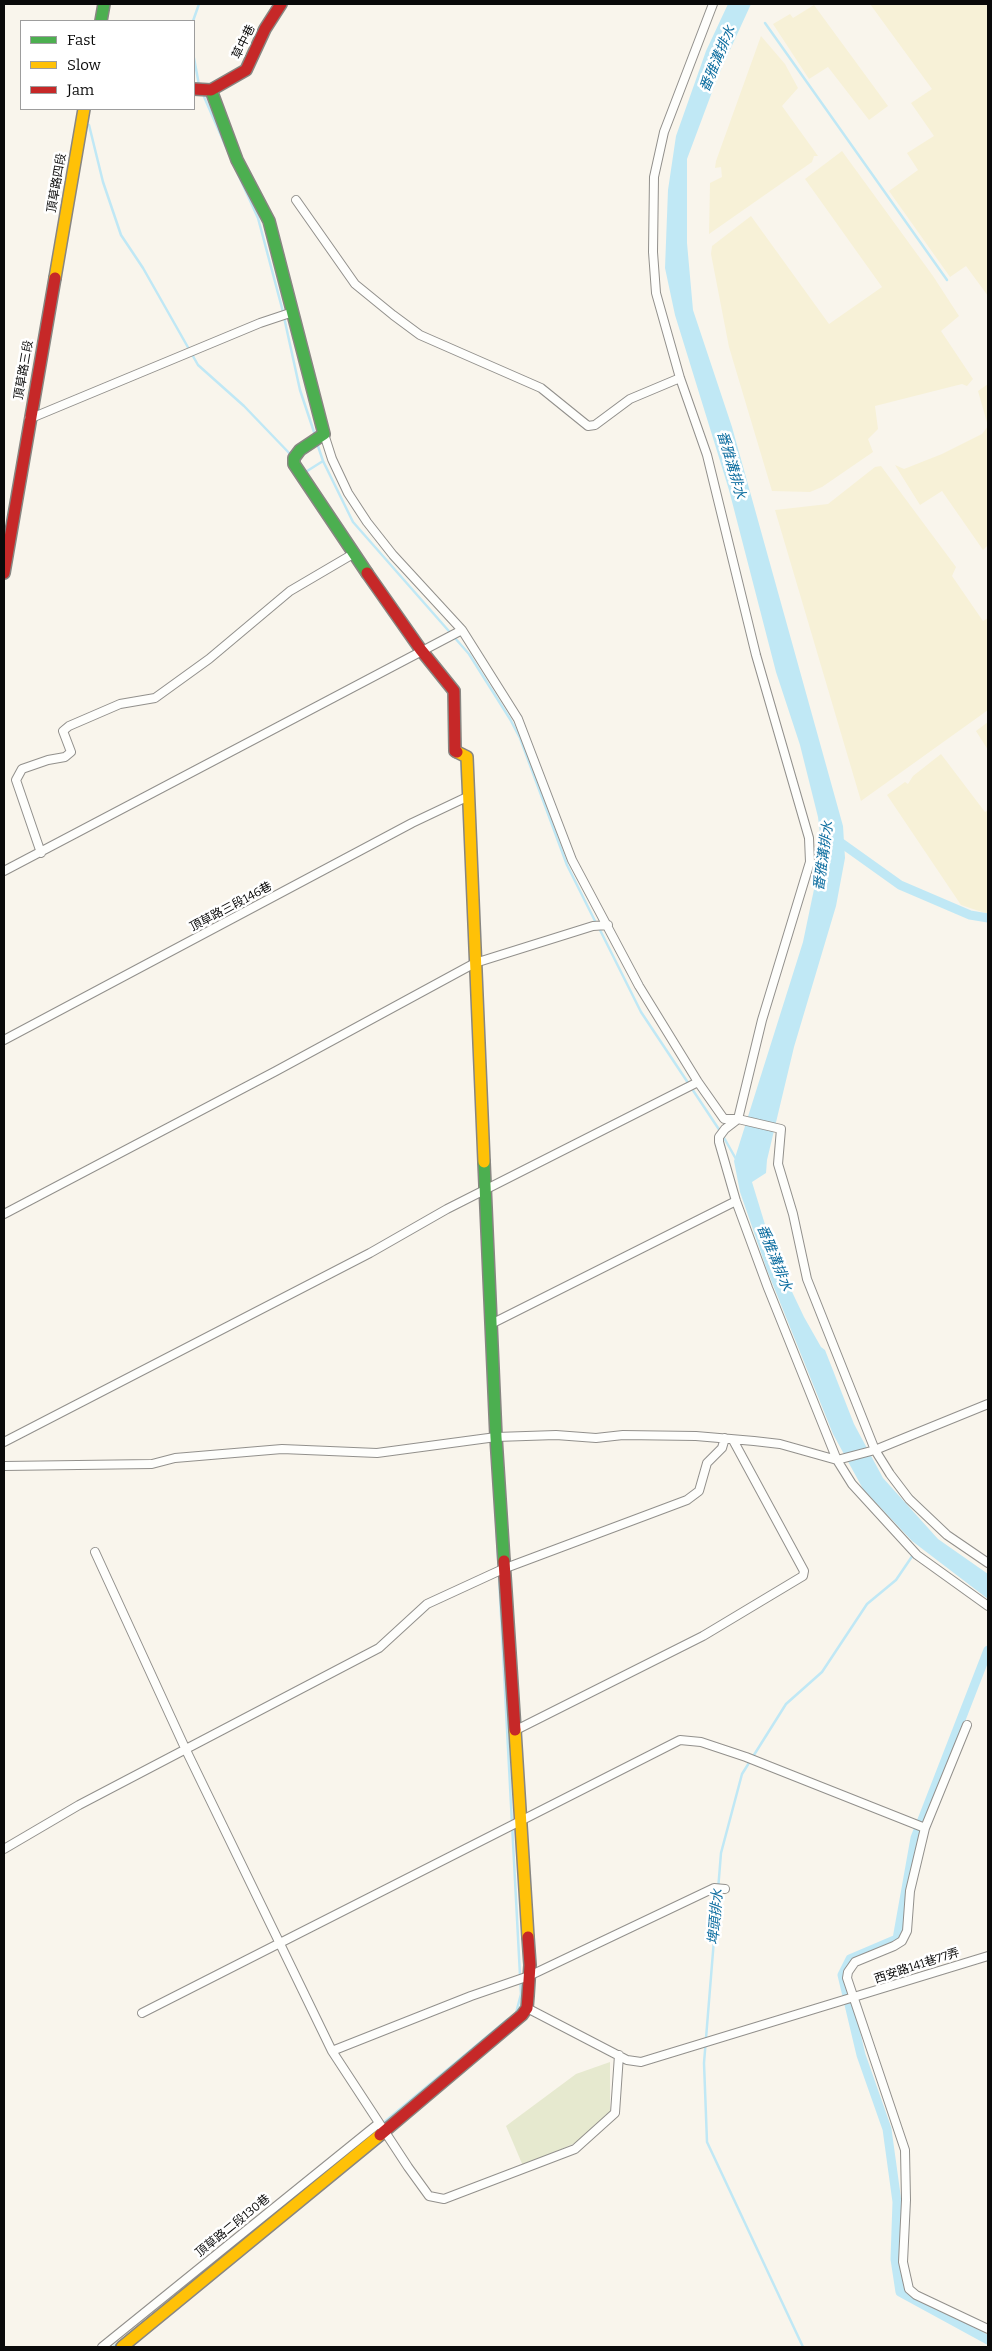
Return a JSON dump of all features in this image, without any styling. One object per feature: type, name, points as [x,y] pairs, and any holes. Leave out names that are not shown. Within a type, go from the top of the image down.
[{"type":"street","points":[[101,20],[104,4]]},
{"type":"street","name":"草中巷","points":[[203,90],[246,70],[265,29],[281,4]]},
{"type":"street","points":[[713,4],[664,132],[654,177],[653,252],[656,293],[680,378],[707,455],[756,655],[809,838],[810,862],[762,1020],[738,1119],[725,1129],[719,1137],[736,1200],[837,1460],[852,1484],[917,1555],[988,1606]]},
{"type":"street","points":[[203,90],[269,221],[287,315],[332,459],[348,493],[367,522],[394,555],[462,630],[518,719],[572,860],[605,925],[693,1085],[724,1119],[738,1119],[780,1129],[778,1164],[793,1214],[807,1279],[875,1450],[909,1499],[947,1536],[988,1563]]},
{"type":"street","name":"頂草路四段","points":[[57,262],[84,110]]},
{"type":"street","points":[[296,200],[355,284],[406,325],[420,335],[541,388],[588,426],[595,425],[630,398],[680,378]]},
{"type":"street","name":"頂草路三段","points":[[4,573],[57,262]]},
{"type":"street","points":[[29,419],[260,323],[287,315]]},
{"type":"street","points":[[122,2347],[381,2127],[522,2015],[527,2008],[530,1965],[496,1437],[467,757],[455,751],[454,691],[421,650],[353,554],[294,464],[294,458],[300,450],[324,434]]},
{"type":"street","points":[[41,854],[16,780],[22,769],[48,760],[65,757],[71,752],[63,731],[69,726],[120,704],[155,698],[209,659],[290,591],[353,554]]},
{"type":"street","points":[[4,871],[41,854],[421,650],[462,630]]},
{"type":"street","name":"頂草路三段146巷","points":[[4,1040],[412,823],[469,796]]},
{"type":"street","points":[[4,1214],[276,1071],[475,963],[593,926],[605,925]]},
{"type":"street","points":[[4,1442],[308,1285],[486,1189],[693,1085]]},
{"type":"street","points":[[491,1324],[736,1200]]},
{"type":"street","points":[[4,1466],[152,1464],[175,1458],[282,1449],[377,1453],[496,1437],[556,1435],[596,1438],[641,1435],[724,1438],[780,1444],[837,1460],[875,1450],[988,1404]]},
{"type":"street","points":[[4,1849],[44,1824],[185,1748],[379,1648],[428,1604],[503,1569],[687,1500],[699,1491],[707,1463],[722,1448],[724,1438]]},
{"type":"street","points":[[516,1730],[703,1636],[803,1576],[804,1571],[733,1440]]},
{"type":"street","points":[[95,1552],[185,1748],[332,2051],[381,2127],[429,2196],[444,2199],[575,2149],[615,2113],[619,2055]]},
{"type":"street","points":[[967,1725],[922,1826],[910,1891],[907,1931],[902,1941],[894,1946],[855,1962],[851,1966],[846,1978],[905,2150],[906,2200],[903,2262],[909,2289],[916,2295],[988,2329]]},
{"type":"street","points":[[142,2013],[520,1823],[680,1740],[701,1742],[750,1759],[922,1826]]},
{"type":"street","points":[[332,2051],[529,1976],[714,1888],[725,1889]]},
{"type":"street","name":"西安路141巷77弄","points":[[527,2008],[626,2060],[641,2062],[853,1999],[988,1956]]},
{"type":"street","name":"頂草路二段130巷","points":[[102,2347],[381,2127]]},
{"type":"shaded area","points":[[870,4],[988,4],[988,296],[966,266],[950,277],[889,191],[918,170],[907,153],[934,136],[911,103],[932,89]]},
{"type":"shaded area","points":[[814,5],[888,106],[869,120],[828,67],[809,79],[773,24],[790,14],[793,18]]},
{"type":"shaded area","points":[[761,36],[785,64],[798,88],[782,106],[818,156],[814,156],[812,162],[709,234],[710,183],[722,177],[721,167],[715,168],[716,161]]},
{"type":"shaded area","points":[[842,151],[933,276],[959,316],[941,331],[973,379],[967,386],[962,384],[875,406],[878,429],[868,439],[873,452],[822,487],[810,492],[772,491],[729,347],[711,254],[712,246],[751,216],[829,324],[882,287],[805,179]]},
{"type":"shaded area","points":[[988,384],[988,426],[978,391]]},
{"type":"shaded area","points":[[988,426],[988,545],[983,550],[942,491],[920,505],[895,465],[904,469],[942,454],[982,434]]},
{"type":"shaded area","points":[[881,466],[956,567],[952,576],[983,621],[988,618],[988,710],[861,801],[775,510],[828,504],[875,467]]},
{"type":"shaded area","points":[[988,722],[988,750],[976,731]]},
{"type":"shaded area","points":[[941,754],[985,812],[988,810],[988,914],[961,905],[887,795],[905,782],[908,784],[913,776]]},
{"type":"green space","points":[[610,2062],[610,2116],[582,2140],[523,2166],[506,2126],[576,2074]]},
{"type":"water","name":"番雅溝排水","points":[[728,4],[751,4],[718,76],[687,159],[687,243],[693,310],[732,427],[843,826],[845,858],[836,906],[794,1047],[767,1160],[766,1173],[752,1182],[774,1254],[804,1317],[821,1347],[825,1350],[854,1424],[883,1478],[938,1539],[988,1574],[988,1599],[912,1541],[863,1489],[833,1434],[767,1270],[740,1192],[734,1161],[803,942],[822,851],[818,817],[800,745],[776,672],[729,490],[675,315],[665,268],[668,190],[676,136],[706,51]]},
{"type":"waterway","points":[[193,20],[199,4]]},
{"type":"waterway","points":[[765,23],[947,280]]},
{"type":"waterway","points":[[195,63],[199,85]]},
{"type":"waterway","points":[[202,92],[229,154]]},
{"type":"waterway","points":[[89,125],[103,182],[121,235],[143,268],[198,365],[244,406],[292,456]]},
{"type":"waterway","points":[[237,172],[258,218],[282,308],[300,390],[315,435]]},
{"type":"waterway","points":[[317,443],[323,461],[353,522],[469,654],[510,719],[520,738],[567,865],[596,923]]},
{"type":"waterway","points":[[304,473],[323,461]]},
{"type":"waterway","points":[[353,544],[364,560]]},
{"type":"waterway","points":[[460,738],[461,750]]},
{"type":"waterway","points":[[461,758],[462,780]]},
{"type":"waterway","name":"番雅溝排水","points":[[837,840],[900,885],[970,915],[988,918]]},
{"type":"waterway","points":[[599,928],[641,1012],[720,1131]]},
{"type":"waterway","points":[[723,1136],[736,1159]]},
{"type":"waterway","points":[[496,1520],[521,1994],[516,2013]]},
{"type":"waterway","name":"埤頭排水","points":[[803,2347],[707,2142],[704,2063],[721,1853],[742,1774],[786,1704],[822,1672],[867,1604],[896,1580],[913,1555]]},
{"type":"waterway","points":[[988,1650],[915,1838],[897,1939],[850,1959],[842,1975],[861,2055],[887,2129],[897,2202],[895,2259],[900,2292],[988,2340]]},
{"type":"waterway","points":[[382,2124],[508,2019]]},
{"type":"waterway","points":[[138,2327],[343,2157]]},
{"type":"waterway","points":[[113,2347],[120,2342]]},
{"type":"traffic: fast","points":[[101,20],[104,4]]},
{"type":"traffic: fast","points":[[211,90],[237,160],[269,221],[324,434],[300,450],[294,458],[294,464],[367,573]]},
{"type":"traffic: fast","points":[[484,1162],[496,1437],[504,1561]]},
{"type":"traffic: slow","points":[[55,278],[84,110]]},
{"type":"traffic: slow","points":[[457,752],[467,757],[484,1162]]},
{"type":"traffic: slow","points":[[515,1730],[528,1937]]},
{"type":"traffic: slow","points":[[122,2347],[380,2135]]},
{"type":"traffic: jam","points":[[195,89],[211,90],[246,70],[265,29],[281,4]]},
{"type":"traffic: jam","points":[[4,573],[55,278]]},
{"type":"traffic: jam","points":[[367,573],[421,650],[454,691],[455,751],[457,752]]},
{"type":"traffic: jam","points":[[504,1561],[515,1730]]},
{"type":"traffic: jam","points":[[380,2135],[522,2015],[527,2008],[528,1996],[530,1965],[528,1937]]}]
